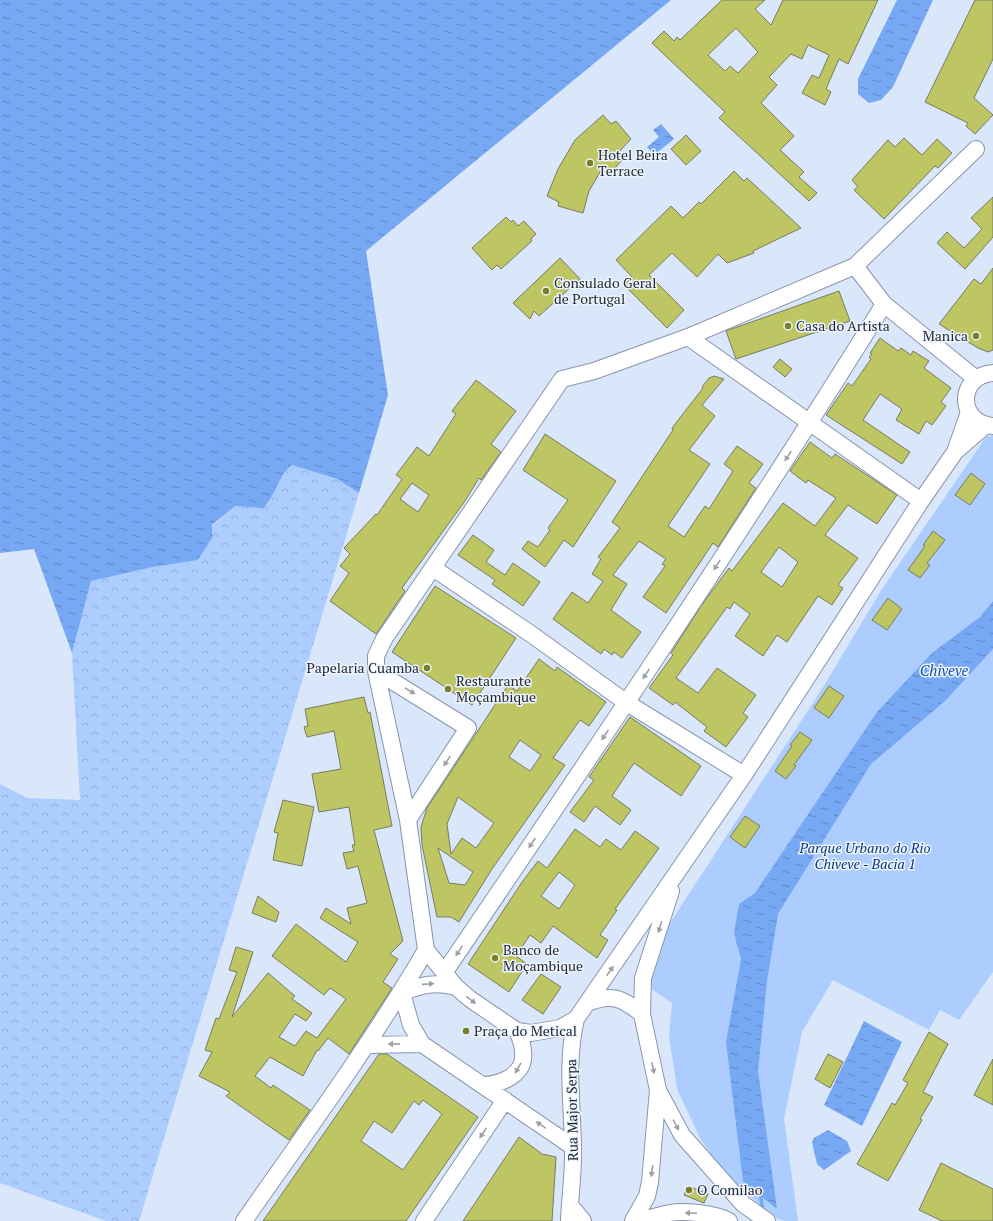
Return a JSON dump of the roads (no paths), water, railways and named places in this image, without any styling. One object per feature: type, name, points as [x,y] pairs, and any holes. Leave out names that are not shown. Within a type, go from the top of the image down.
[{"type":"street","points":[[576,1019],[560,1028],[531,1033],[517,1031],[470,1000],[456,987],[426,950],[408,820],[376,671],[376,656],[384,639],[562,379],[594,371],[688,337],[855,266],[976,149]]},
{"type":"street","points":[[855,266],[884,304],[976,378]]},
{"type":"street","points":[[444,973],[627,703],[809,423],[884,304]]},
{"type":"street","points":[[688,337],[920,501]]},
{"type":"street","points":[[989,425],[976,420],[969,412],[966,401],[968,388],[976,378],[983,374],[993,373]]},
{"type":"street","points":[[955,452],[969,412]]},
{"type":"street","points":[[955,452],[989,425]]},
{"type":"street","name":"Rua Major Serpa","points":[[569,1221],[573,1147],[570,1065],[572,1036],[576,1019],[744,775],[920,501],[955,452]]},
{"type":"street","points":[[433,568],[531,634],[627,703],[744,775]]},
{"type":"street","points":[[376,671],[468,728],[408,820]]},
{"type":"street","points":[[675,876],[644,978],[642,1014],[658,1090],[682,1135],[743,1204],[767,1221]]},
{"type":"street","points":[[244,1221],[402,993],[426,950]]},
{"type":"street","points":[[402,993],[425,984],[456,987]]},
{"type":"street","points":[[402,993],[411,1025],[422,1044],[573,1147]]},
{"type":"street","points":[[587,1003],[603,997],[626,1001],[642,1014]]},
{"type":"street","points":[[482,1085],[492,1085],[508,1079],[516,1073],[521,1064],[524,1053],[517,1031]]},
{"type":"street","points":[[367,1045],[422,1044]]},
{"type":"street","points":[[633,1221],[647,1196],[650,1182],[658,1090]]},
{"type":"street","points":[[425,1220],[505,1100]]},
{"type":"street","points":[[570,1205],[584,1221]]},
{"type":"street","points":[[639,1221],[672,1212],[699,1213],[724,1218],[728,1221]]},
{"type":"water","points":[[0,0],[671,0],[366,251],[388,395],[359,493],[337,479],[292,465],[283,475],[271,498],[263,508],[235,506],[212,525],[212,538],[198,560],[153,567],[91,581],[72,653],[34,549],[0,553]]},
{"type":"water","points":[[897,0],[933,0],[893,87],[881,100],[869,103],[858,94],[858,79]]},
{"type":"water","points":[[661,124],[674,139],[654,155],[647,147],[659,137],[653,130]]},
{"type":"water","name":"Chiveve","points":[[993,601],[993,649],[945,701],[871,764],[778,914],[767,981],[758,1071],[777,1209],[743,1181],[726,1042],[741,959],[734,933],[739,904],[755,893],[877,712],[932,653],[980,617]]},
{"type":"water","points":[[864,1021],[902,1042],[862,1126],[824,1105]]},
{"type":"water","points":[[828,1130],[847,1141],[851,1151],[824,1170],[817,1164],[812,1142],[814,1138]]},
{"type":"waterway","points":[[760,1192],[763,1212]]},
{"type":"place","name":"Hotel Beira Terrace","points":[[590,163]]},
{"type":"place","name":"Consulado Geral de Portugal","points":[[546,291]]},
{"type":"place","name":"Casa do Artista","points":[[788,326]]},
{"type":"place","name":"Manica","points":[[976,336]]},
{"type":"place","name":"Papelaria Cuamba","points":[[427,668]]},
{"type":"place","name":"Restaurante Moçambique","points":[[448,689]]},
{"type":"place","name":"Banco de Moçambique","points":[[495,958]]},
{"type":"place","name":"Praça do Metical","points":[[466,1031]]},
{"type":"place","name":"O Comilao","points":[[689,1190]]},
{"type":"park label","name":"Parque Urbano do Rio Chiveve - Bacia 1","points":[[865,856]]}]
